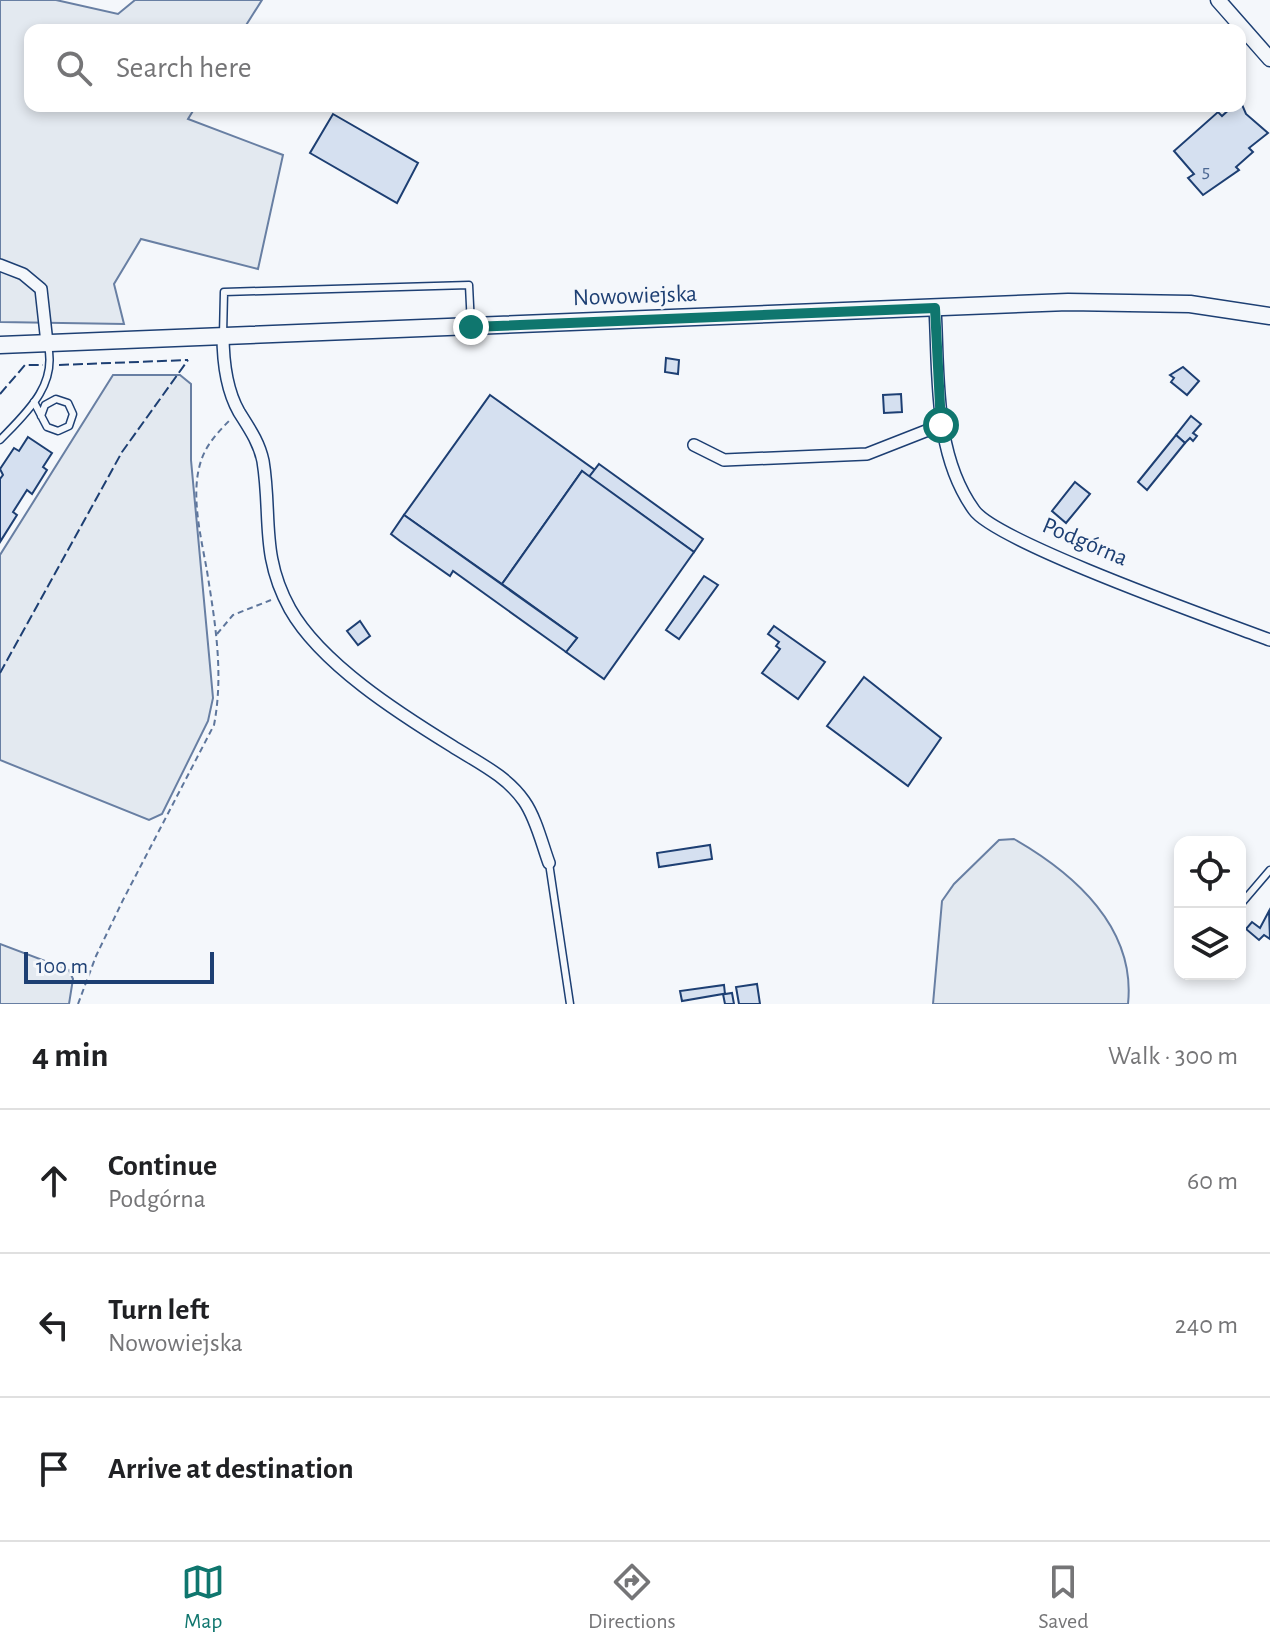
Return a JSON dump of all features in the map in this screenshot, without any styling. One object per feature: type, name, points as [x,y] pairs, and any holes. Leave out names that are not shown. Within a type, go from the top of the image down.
[{"type":"main road","name":"Nowowiejska","points":[[0,345],[1119,302],[1190,304],[1270,316]]},
{"type":"street","points":[[1218,0],[1239,24]]},
{"type":"street","points":[[1246,32],[1270,59]]},
{"type":"street","points":[[0,265],[23,274],[41,289],[47,343]]},
{"type":"street","name":"Podgórna","points":[[935,308],[941,425],[963,493],[976,514],[998,529],[1270,640]]},
{"type":"street","points":[[223,335],[228,384],[239,411],[256,439],[263,462],[266,535],[272,569],[291,611],[319,646],[388,706],[504,778],[525,802],[549,863]]},
{"type":"street","points":[[694,445],[724,460],[867,454],[941,425]]},
{"type":"lane","points":[[223,335],[224,292],[469,285],[471,327]]},
{"type":"lane","points":[[0,440],[43,389],[52,365],[47,343]]},
{"type":"lane","points":[[34,402],[47,427],[58,431],[69,426],[73,414],[68,403],[43,389]]},
{"type":"lane","points":[[41,416],[45,405],[56,399]]},
{"type":"lane","points":[[549,863],[570,1004]]},
{"type":"lane","points":[[1246,898],[1270,870]]},
{"type":"path","points":[[78,1004],[96,956],[123,900],[214,725],[218,704],[217,635],[201,535],[198,482],[207,447],[239,411]]},
{"type":"path","points":[[217,635],[233,615],[285,597]]},
{"type":"shaded area","points":[[0,0],[56,0],[118,14],[135,0],[262,0],[247,24],[24,24],[24,112],[192,112],[188,119],[283,155],[258,269],[141,239],[114,284],[124,324],[0,322]]},
{"type":"shaded area","points":[[113,375],[180,375],[191,384],[191,460],[213,698],[208,721],[162,814],[149,820],[0,760],[0,555]]},
{"type":"shaded area","points":[[1014,839],[1059,869],[1097,906],[1112,928],[1122,951],[1128,977],[1128,1004],[933,1004],[942,901],[954,884],[999,840]]},
{"type":"shaded area","points":[[0,944],[69,970],[73,979],[69,1004],[0,1004]]},
{"type":"building","points":[[1218,112],[1222,116],[1226,112],[1245,112],[1268,133],[1249,148],[1253,152],[1236,167],[1239,170],[1203,195],[1188,178],[1194,174],[1174,151]]},
{"type":"building","points":[[333,114],[418,163],[397,203],[310,153]]},
{"type":"building","points":[[666,358],[679,360],[678,374],[665,372]]},
{"type":"building","points":[[1183,367],[1199,381],[1187,395],[1171,382],[1174,378],[1170,375]]},
{"type":"building","points":[[901,394],[902,412],[884,413],[883,395]]},
{"type":"building","points":[[490,395],[595,470],[589,477],[582,471],[502,584],[404,515]]},
{"type":"building","points":[[1191,416],[1201,424],[1193,433],[1197,436],[1193,441],[1190,438],[1185,443],[1176,435]]},
{"type":"building","points":[[1176,435],[1185,443],[1147,490],[1138,482]]},
{"type":"building","points":[[28,437],[52,453],[43,467],[47,470],[32,494],[27,490],[13,512],[17,515],[0,542],[0,479],[3,475],[0,469],[14,448],[19,451]]},
{"type":"building","points":[[599,464],[703,539],[694,552],[589,477]]},
{"type":"building","points":[[582,471],[694,552],[604,679],[566,652],[577,638],[502,584]]},
{"type":"building","points":[[1075,482],[1090,494],[1066,523],[1052,511]]},
{"type":"building","points":[[404,515],[577,638],[566,652],[453,571],[450,576],[400,541],[391,534]]},
{"type":"building","points":[[704,576],[718,585],[679,639],[666,630]]},
{"type":"building","points":[[360,621],[370,636],[358,645],[347,631]]},
{"type":"building","points":[[774,626],[825,662],[798,699],[762,673],[780,649],[776,646],[779,642],[768,634]]},
{"type":"building","points":[[864,677],[941,738],[908,786],[827,726]]},
{"type":"building","points":[[710,845],[712,859],[659,867],[657,853]]},
{"type":"building","points":[[1269,911],[1270,939],[1264,935],[1259,940],[1246,929],[1252,922],[1260,928]]},
{"type":"building","points":[[757,984],[760,1004],[739,1004],[736,987]]},
{"type":"building","points":[[724,985],[725,994],[732,993],[734,1004],[725,1004],[723,994],[682,1001],[680,991]]},
{"type":"fence","points":[[59,365],[188,360]]},
{"type":"fence","points":[[0,673],[122,452],[188,360]]},
{"type":"fence","points":[[0,394],[25,365],[43,365]]},
{"type":"route","points":[[471,327],[935,308],[941,425]]}]
